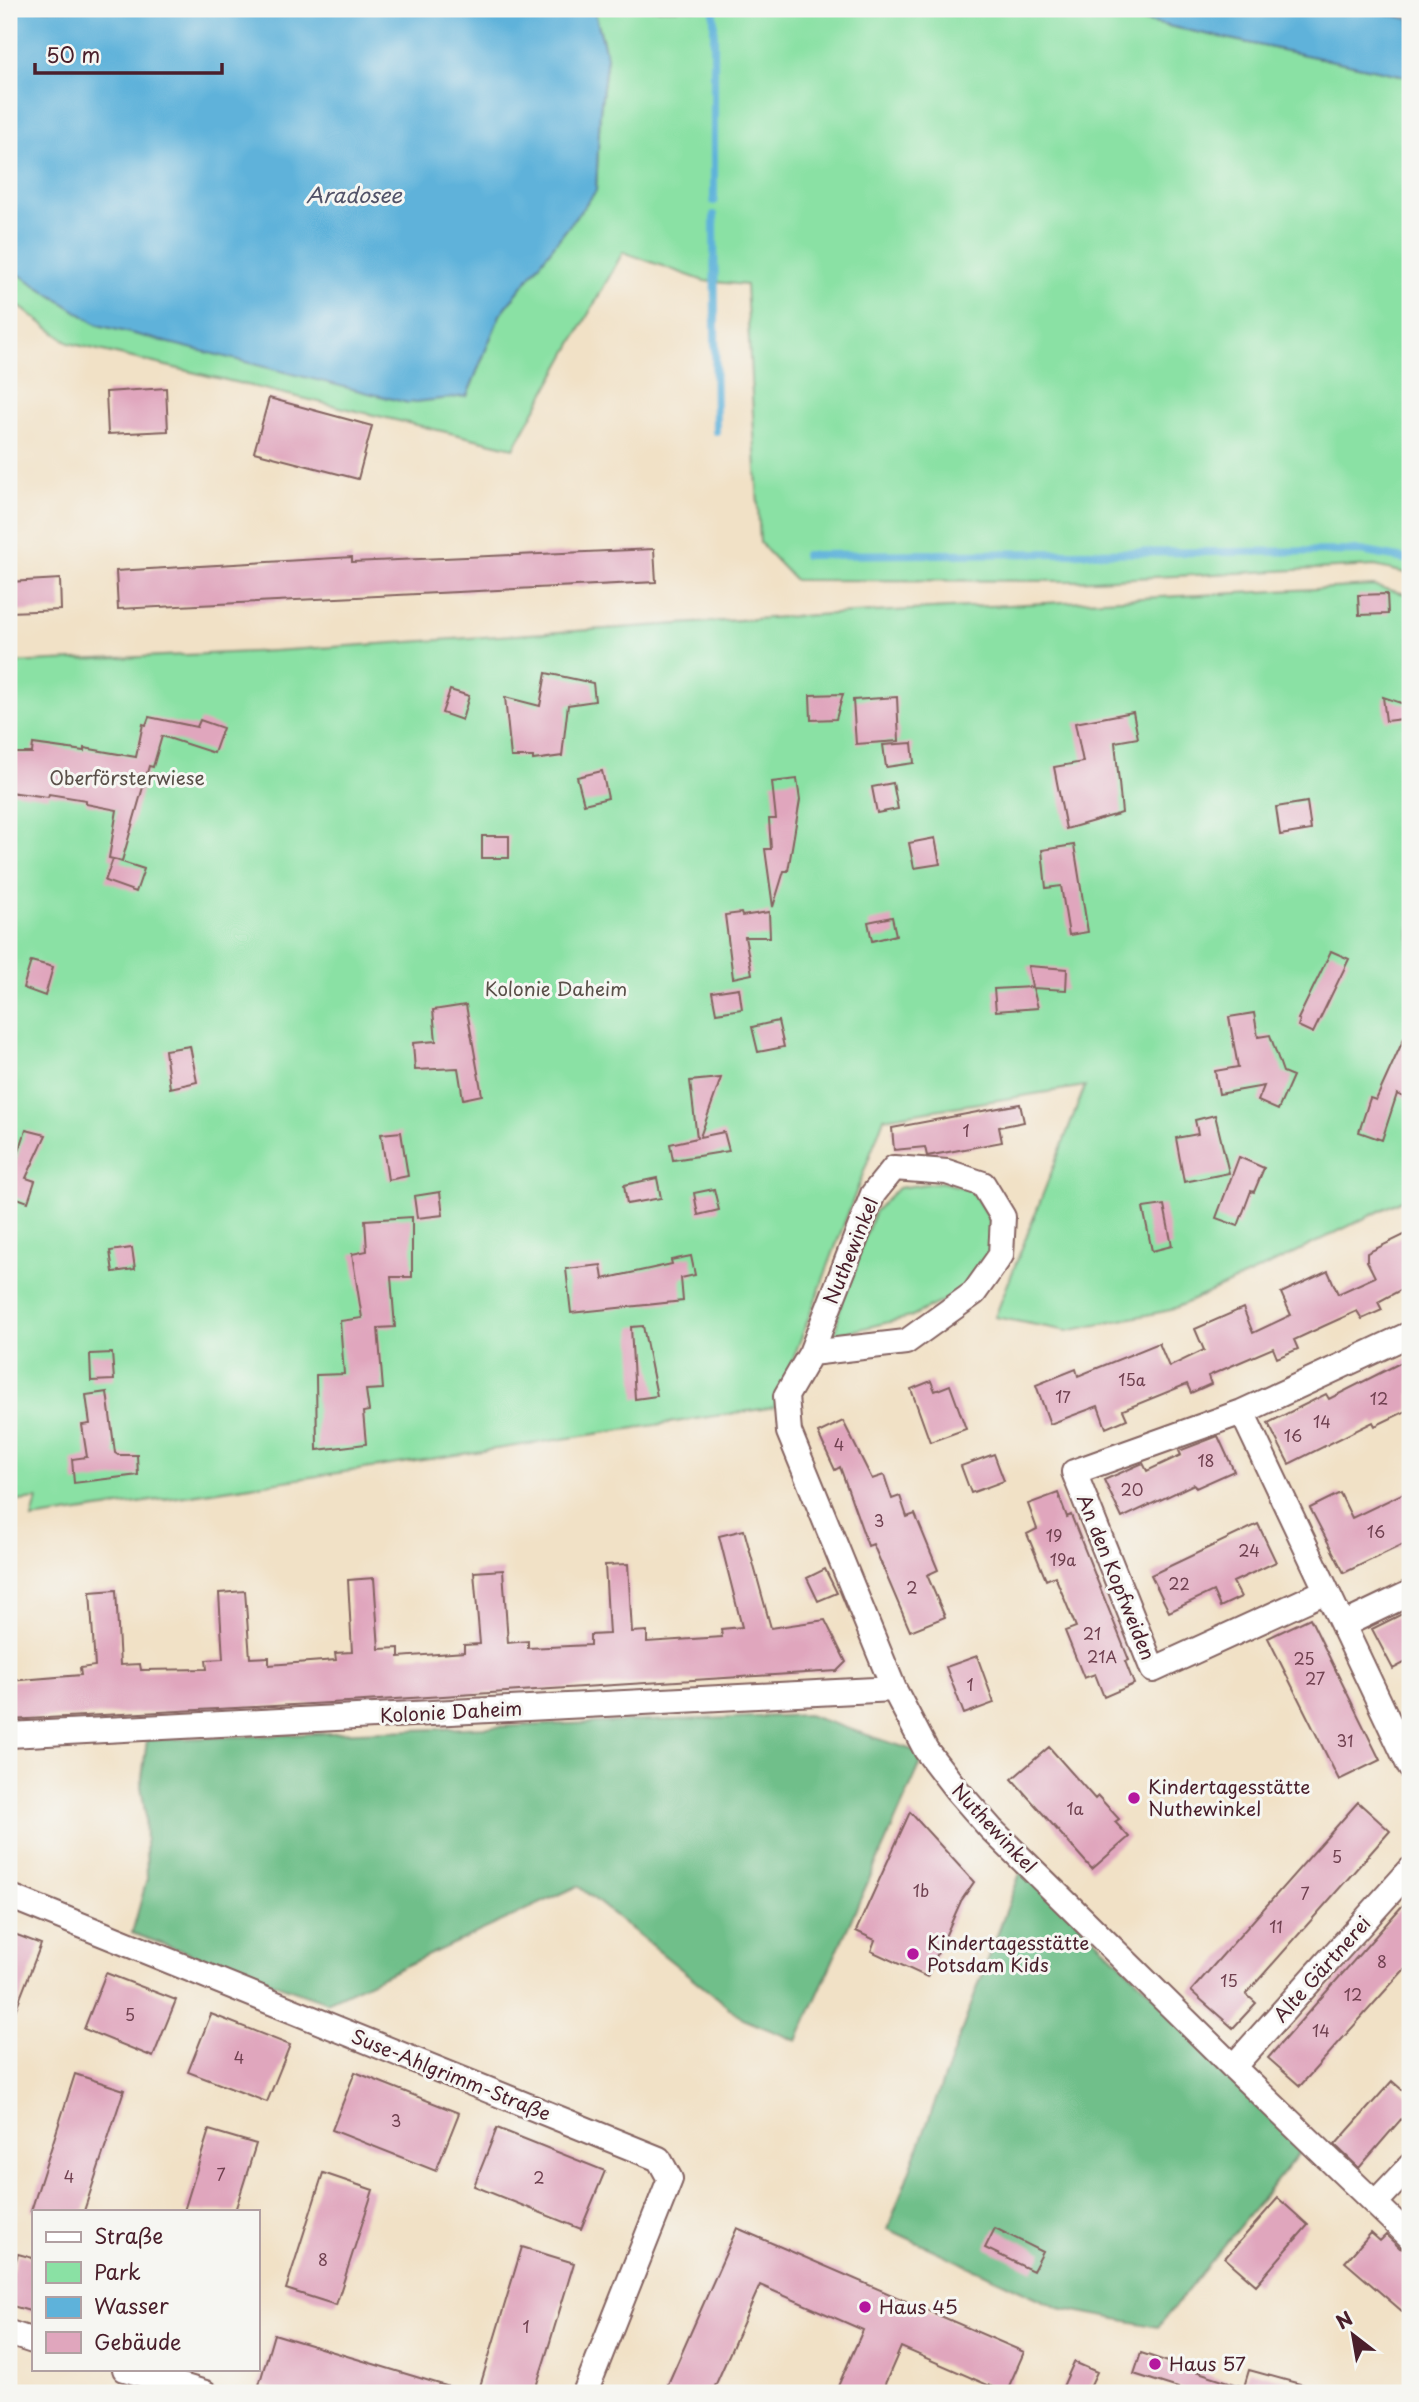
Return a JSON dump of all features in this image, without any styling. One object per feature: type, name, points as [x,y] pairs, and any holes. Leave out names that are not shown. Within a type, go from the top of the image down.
[{"type":"street","name":"Nuthewinkel","points":[[811,1353],[906,1342],[974,1293],[1001,1255],[1003,1217],[983,1184],[947,1172],[894,1168],[873,1194],[811,1353],[786,1396],[789,1432],[894,1689],[926,1750],[991,1829],[1410,2237]]},
{"type":"street","name":"An den Kopfweiden","points":[[1326,1591],[1153,1670],[1074,1472],[1242,1412],[1410,1334]]},
{"type":"street","points":[[1242,1412],[1410,1767]]},
{"type":"street","points":[[1343,1625],[1410,1593]]},
{"type":"street","name":"Kolonie Daheim","points":[[9,1735],[894,1689]]},
{"type":"street","name":"Alte Gärtnerei","points":[[1233,2067],[1410,1870]]},
{"type":"street","name":"Suse-Ahlgrimm-Straße","points":[[9,1896],[659,2159],[670,2179],[585,2393]]},
{"type":"street","points":[[1375,2203],[1410,2166]]},
{"type":"street","points":[[9,2333],[32,2341]]},
{"type":"street","points":[[128,2370],[205,2393]]},
{"type":"green space","points":[[594,9],[1087,9],[1410,77],[1410,574],[1375,566],[1073,581],[795,580],[760,543],[746,285],[704,281],[623,252],[514,448],[69,343],[9,299],[9,268],[99,325],[467,396],[500,315],[596,191],[600,112],[607,57]]},
{"type":"green space","name":"Kolonie Daheim","points":[[1373,586],[1410,595],[1410,1196],[1171,1310],[1067,1331],[995,1317],[1085,1086],[884,1118],[775,1407],[32,1519],[37,1499],[9,1502],[9,663],[273,651],[815,615]]},
{"type":"green space","points":[[941,1182],[970,1189],[991,1220],[990,1251],[961,1292],[910,1317],[835,1335],[842,1295],[875,1211],[898,1188]]},
{"type":"green space","points":[[807,1715],[925,1754],[797,2041],[743,2019],[578,1886],[327,2002],[132,1933],[147,1879],[145,1812],[141,1786],[147,1740]]},
{"type":"green space","points":[[1022,1868],[1307,2143],[1158,2327],[1059,2308],[888,2229]]},
{"type":"water","name":"Aradosee","points":[[9,9],[594,9],[607,57],[600,112],[596,191],[500,315],[467,396],[408,403],[98,325],[9,268]]},
{"type":"water","points":[[1087,9],[1365,9],[1410,19],[1410,77]]},
{"type":"building","points":[[166,388],[168,431],[108,434],[106,392]]},
{"type":"building","points":[[269,398],[372,426],[358,479],[254,452]]},
{"type":"building","points":[[654,549],[656,582],[118,609],[116,571],[352,557],[352,562]]},
{"type":"building","points":[[60,579],[61,610],[9,612],[9,582]]},
{"type":"building","points":[[1387,594],[1388,614],[1359,615],[1358,595]]},
{"type":"building","points":[[546,673],[593,683],[595,701],[568,705],[562,756],[533,760],[533,757],[511,757],[505,697],[540,706]]},
{"type":"building","points":[[450,690],[469,696],[462,720],[442,713]]},
{"type":"building","points":[[843,694],[836,719],[811,720],[810,695]]},
{"type":"building","points":[[897,697],[899,741],[856,744],[853,700]]},
{"type":"building","points":[[1383,697],[1410,706],[1410,718],[1386,721]]},
{"type":"building","points":[[1133,712],[1138,738],[1115,742],[1122,813],[1066,829],[1054,767],[1083,762],[1075,723]]},
{"type":"building","points":[[149,717],[197,727],[200,720],[223,728],[214,753],[162,736],[153,767],[149,766],[122,861],[109,858],[117,810],[86,804],[86,800],[49,794],[48,797],[9,792],[9,753],[32,753],[33,744],[84,751],[84,748],[136,757],[143,724],[146,725]]},
{"type":"building","points":[[912,743],[914,763],[886,767],[883,745]]},
{"type":"building","points":[[602,771],[608,798],[584,804],[577,777]]},
{"type":"building","points":[[797,779],[800,800],[788,871],[784,871],[773,907],[765,849],[771,849],[769,819],[776,819],[772,782]]},
{"type":"building","points":[[893,783],[898,809],[877,813],[872,787]]},
{"type":"building","points":[[1307,802],[1311,830],[1280,835],[1276,807]]},
{"type":"building","points":[[482,836],[509,836],[509,858],[482,858]]},
{"type":"building","points":[[935,838],[940,864],[914,868],[909,843]]},
{"type":"building","points":[[1074,845],[1088,932],[1069,935],[1061,886],[1046,888],[1042,850]]},
{"type":"building","points":[[113,859],[144,869],[136,892],[105,881]]},
{"type":"building","points":[[769,912],[770,937],[745,937],[752,974],[733,978],[725,915],[741,913],[742,916]]},
{"type":"building","points":[[892,917],[896,935],[872,941],[868,922]]},
{"type":"building","points":[[1331,951],[1349,959],[1313,1033],[1298,1026],[1298,1019]]},
{"type":"building","points":[[31,961],[53,967],[45,996],[23,988]]},
{"type":"building","points":[[1028,966],[1067,969],[1066,990],[1033,988],[1038,1008],[996,1011],[994,989],[1032,987]]},
{"type":"building","points":[[739,988],[742,1009],[716,1013],[712,992]]},
{"type":"building","points":[[466,1005],[482,1095],[463,1099],[458,1068],[415,1070],[413,1043],[436,1041],[433,1010]]},
{"type":"building","points":[[1254,1013],[1258,1037],[1270,1035],[1283,1072],[1293,1076],[1278,1110],[1258,1101],[1264,1086],[1219,1094],[1215,1071],[1238,1067],[1229,1017]]},
{"type":"building","points":[[778,1021],[784,1047],[758,1052],[752,1027]]},
{"type":"building","points":[[1410,1025],[1410,1100],[1397,1094],[1382,1140],[1359,1132],[1370,1098],[1376,1100]]},
{"type":"building","points":[[190,1046],[197,1082],[170,1088],[165,1050]]},
{"type":"building","points":[[721,1078],[700,1137],[724,1132],[729,1151],[673,1160],[670,1144],[697,1138],[690,1081]]},
{"type":"building","points":[[1020,1104],[1024,1122],[999,1127],[1002,1142],[927,1156],[925,1147],[894,1150],[892,1128]]},
{"type":"building","points":[[1215,1115],[1229,1173],[1184,1182],[1176,1138],[1198,1134],[1195,1120]]},
{"type":"building","points":[[26,1130],[46,1135],[26,1178],[35,1181],[28,1202],[9,1195],[9,1172],[12,1173]]},
{"type":"building","points":[[401,1132],[408,1176],[388,1180],[381,1134]]},
{"type":"building","points":[[1239,1157],[1264,1168],[1254,1192],[1251,1191],[1238,1226],[1216,1218]]},
{"type":"building","points":[[657,1178],[661,1198],[627,1204],[624,1185]]},
{"type":"building","points":[[714,1189],[719,1210],[698,1215],[694,1193]]},
{"type":"building","points":[[440,1192],[443,1215],[417,1218],[414,1196]]},
{"type":"building","points":[[1164,1205],[1172,1246],[1152,1251],[1143,1208]]},
{"type":"building","points":[[412,1217],[412,1277],[391,1277],[395,1327],[378,1328],[383,1389],[366,1390],[369,1411],[363,1412],[366,1444],[317,1450],[316,1375],[344,1374],[340,1321],[362,1318],[352,1254],[367,1251],[365,1220]]},
{"type":"building","points":[[1410,1232],[1410,1285],[1378,1302],[1382,1310],[1362,1319],[1357,1311],[1294,1340],[1298,1349],[1277,1358],[1273,1348],[1208,1376],[1211,1384],[1191,1393],[1187,1384],[1123,1410],[1127,1419],[1106,1428],[1098,1406],[1050,1424],[1036,1385],[1076,1369],[1078,1376],[1159,1343],[1169,1367],[1204,1350],[1195,1329],[1243,1308],[1253,1333],[1291,1315],[1281,1293],[1328,1271],[1338,1294],[1375,1277],[1367,1261],[1367,1253]]},
{"type":"building","points":[[132,1248],[135,1269],[113,1272],[110,1251]]},
{"type":"building","points":[[691,1256],[695,1275],[681,1278],[683,1301],[571,1313],[566,1269],[601,1265],[603,1279],[672,1264],[671,1260]]},
{"type":"building","points":[[643,1326],[657,1396],[635,1399],[631,1327]]},
{"type":"building","points":[[112,1353],[114,1380],[91,1381],[90,1354]]},
{"type":"building","points":[[1410,1358],[1410,1409],[1375,1426],[1373,1422],[1289,1464],[1268,1423],[1326,1394],[1329,1399]]},
{"type":"building","points":[[931,1381],[935,1391],[950,1385],[966,1429],[930,1442],[911,1389]]},
{"type":"building","points":[[107,1392],[115,1453],[137,1455],[138,1475],[74,1483],[72,1459],[87,1457],[82,1425],[90,1424],[86,1395]]},
{"type":"building","points":[[843,1421],[872,1479],[884,1475],[892,1499],[900,1496],[907,1517],[915,1514],[938,1570],[927,1575],[945,1617],[910,1631],[873,1544],[868,1546],[840,1467],[835,1470],[818,1433]]},
{"type":"building","points":[[1218,1436],[1234,1471],[1196,1488],[1194,1484],[1122,1518],[1104,1480],[1143,1463],[1147,1471],[1181,1455],[1179,1451]]},
{"type":"building","points":[[994,1454],[1004,1481],[971,1493],[961,1466]]},
{"type":"building","points":[[1410,1490],[1410,1541],[1344,1573],[1310,1508],[1340,1493],[1352,1518]]},
{"type":"building","points":[[1058,1493],[1067,1517],[1071,1515],[1129,1660],[1125,1661],[1134,1684],[1104,1697],[1095,1674],[1084,1678],[1065,1631],[1076,1627],[1055,1576],[1046,1580],[1027,1534],[1037,1529],[1028,1504]]},
{"type":"building","points":[[1258,1524],[1276,1562],[1233,1582],[1241,1597],[1220,1607],[1213,1591],[1169,1612],[1151,1575]]},
{"type":"building","points":[[744,1530],[771,1628],[825,1620],[846,1662],[837,1671],[9,1720],[9,1681],[81,1675],[80,1668],[95,1666],[90,1592],[116,1590],[120,1665],[140,1664],[141,1670],[207,1669],[206,1660],[223,1659],[219,1593],[245,1591],[250,1658],[269,1657],[269,1665],[336,1660],[335,1653],[352,1652],[348,1580],[374,1578],[379,1649],[399,1648],[399,1657],[464,1652],[464,1645],[480,1644],[474,1572],[503,1570],[508,1643],[528,1641],[528,1648],[590,1645],[590,1635],[609,1634],[605,1565],[628,1564],[632,1632],[647,1631],[647,1642],[722,1637],[721,1629],[742,1627],[719,1536]]},
{"type":"building","points":[[825,1569],[837,1593],[818,1601],[807,1578]]},
{"type":"building","points":[[1410,1610],[1410,1660],[1393,1669],[1372,1629]]},
{"type":"building","points":[[1310,1618],[1380,1760],[1339,1780],[1268,1638]]},
{"type":"building","points":[[977,1656],[994,1703],[964,1714],[946,1667]]},
{"type":"building","points":[[1049,1747],[1095,1799],[1098,1796],[1119,1819],[1115,1822],[1129,1837],[1092,1869],[1012,1779]]},
{"type":"building","points":[[1358,1802],[1390,1831],[1246,1994],[1256,2003],[1233,2028],[1191,1991]]},
{"type":"building","points":[[910,1812],[974,1882],[961,1901],[927,1977],[871,1951],[875,1940],[856,1931]]},
{"type":"building","points":[[1410,1897],[1410,1963],[1300,2086],[1268,2058]]},
{"type":"building","points":[[9,1932],[41,1944],[10,2024],[9,2024]]},
{"type":"building","points":[[106,1973],[176,2000],[153,2057],[84,2029]]},
{"type":"building","points":[[211,2014],[290,2045],[267,2102],[188,2072]]},
{"type":"building","points":[[355,2072],[459,2113],[436,2171],[332,2130]]},
{"type":"building","points":[[75,2074],[124,2090],[84,2210],[31,2211]]},
{"type":"building","points":[[1392,2081],[1410,2097],[1410,2109],[1359,2168],[1335,2145]]},
{"type":"building","points":[[497,2128],[605,2171],[581,2229],[474,2186]]},
{"type":"building","points":[[209,2130],[256,2144],[235,2210],[184,2210]]},
{"type":"building","points":[[323,2173],[373,2190],[336,2305],[286,2289]]},
{"type":"building","points":[[1278,2198],[1308,2225],[1256,2285],[1225,2258]]},
{"type":"building","name":"Haus 45","points":[[737,2228],[1024,2352],[1006,2393],[901,2347],[881,2393],[835,2393],[863,2330],[760,2285],[712,2393],[664,2393]]},
{"type":"building","points":[[995,2228],[1043,2252],[1033,2271],[985,2248]]},
{"type":"building","points":[[1371,2233],[1380,2241],[1386,2235],[1400,2248],[1410,2251],[1410,2318],[1345,2262]]},
{"type":"building","points":[[522,2247],[574,2263],[534,2393],[478,2393]]},
{"type":"building","points":[[18,2254],[32,2258],[32,2312],[9,2305],[9,2282]]},
{"type":"building","points":[[274,2334],[453,2388],[453,2393],[286,2393],[259,2385]]},
{"type":"building","points":[[1141,2353],[1244,2387],[1249,2370],[1311,2387],[1310,2393],[1194,2393],[1134,2374]]},
{"type":"building","points":[[1074,2362],[1097,2372],[1087,2393],[1060,2393]]},
{"type":"waterway","points":[[714,9],[714,201]]},
{"type":"waterway","points":[[714,215],[716,431]]},
{"type":"waterway","points":[[806,555],[1361,551],[1410,560]]},
{"type":"place","name":"Kindertagesstätte Nuthewinkel","points":[[1134,1798]]},
{"type":"place","name":"Kindertagesstätte Potsdam Kids","points":[[913,1954]]},
{"type":"place","name":"Haus 45","points":[[865,2307]]},
{"type":"place","name":"Haus 57","points":[[1155,2364]]},
{"type":"park label","name":"Oberförsterwiese","points":[[127,778]]}]
